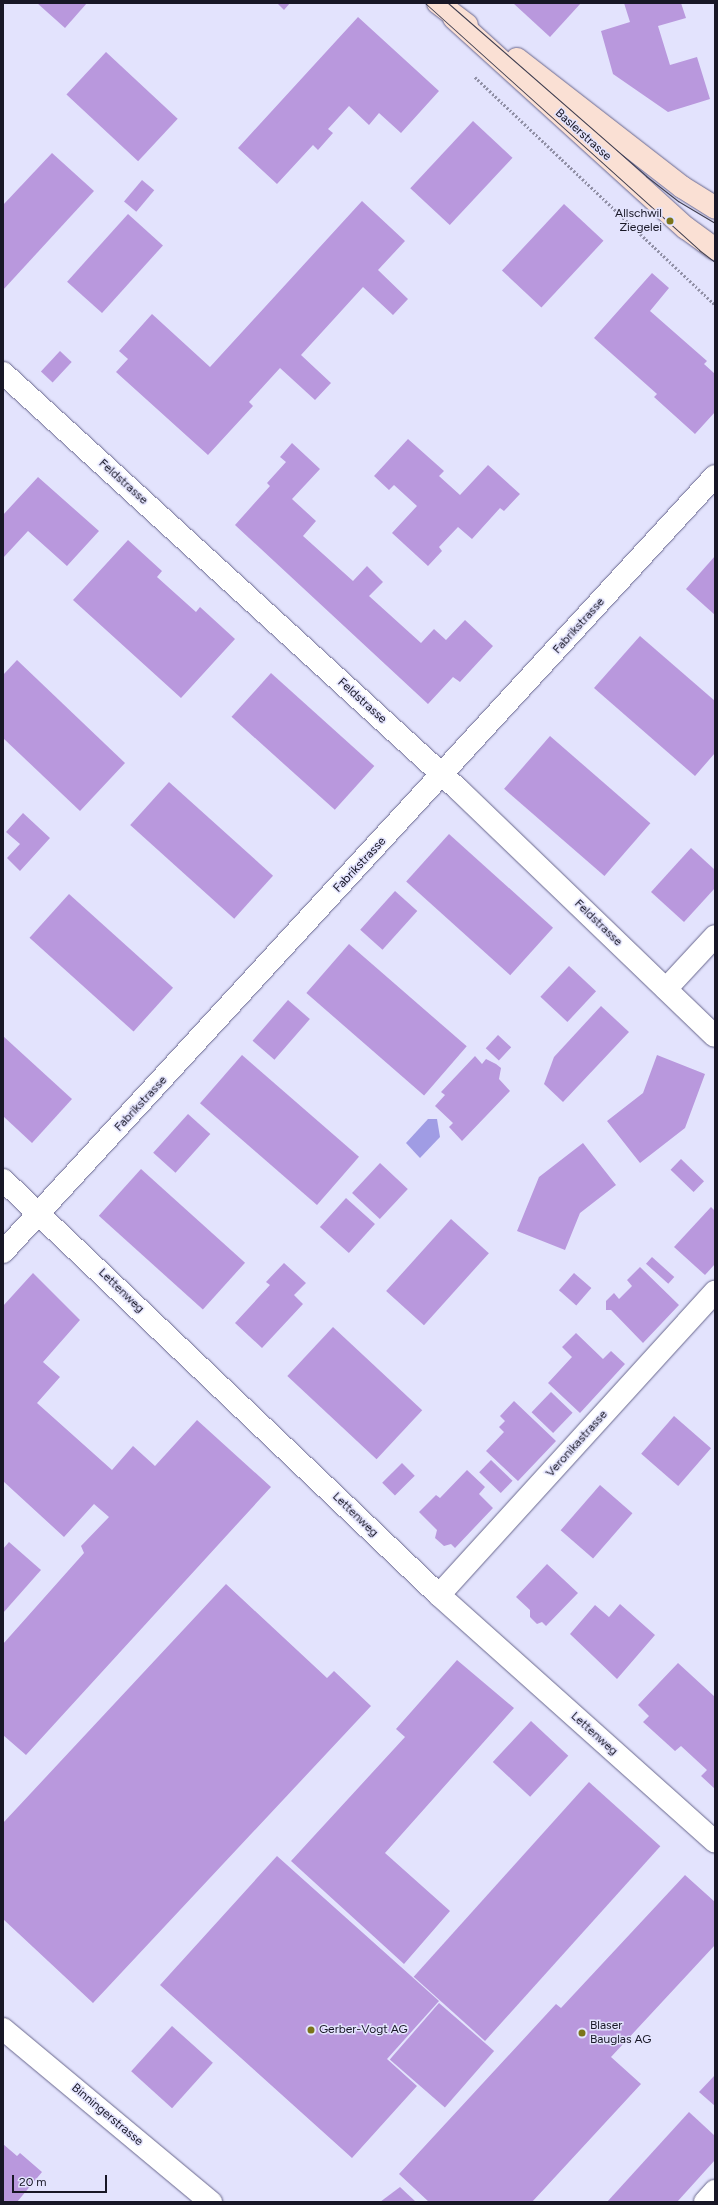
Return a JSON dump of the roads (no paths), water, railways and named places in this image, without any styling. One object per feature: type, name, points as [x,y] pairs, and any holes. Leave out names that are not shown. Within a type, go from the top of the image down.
[{"type":"main road","name":"Baslerstrasse","points":[[444,8],[520,60],[682,187],[715,208]]},
{"type":"main road","name":"Baslerstrasse","points":[[444,8],[686,228],[715,249]]},
{"type":"street","name":"Feldstrasse","points":[[3,373],[443,775],[715,1036]]},
{"type":"street","name":"Fabrikstrasse","points":[[3,1252],[443,775],[715,476]]},
{"type":"street","points":[[666,989],[715,936]]},
{"type":"street","name":"Lettenweg","points":[[3,1180],[439,1596],[715,1842]]},
{"type":"street","name":"Veronikastrasse","points":[[439,1596],[715,1292]]},
{"type":"street","name":"Binningerstrasse","points":[[3,2029],[211,2202]]},
{"type":"street","points":[[705,2202],[715,2191]]},
{"type":"tram line","points":[[425,3],[699,250],[715,262]]},
{"type":"tram line","points":[[448,3],[646,176],[678,201],[715,223]]},
{"type":"place","name":"Allschwil Ziegelei","points":[[670,221]]},
{"type":"place","name":"Gerber-Vogt AG","points":[[311,2030]]},
{"type":"place","name":"Blaser Bauglas AG","points":[[582,2033]]}]
